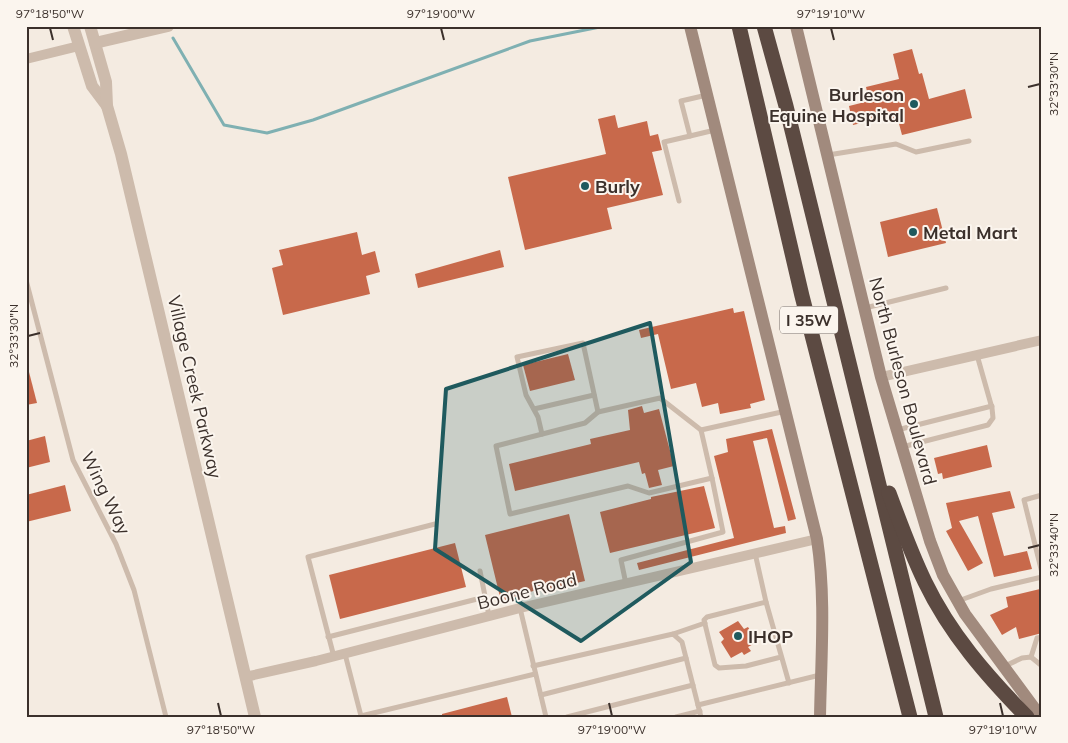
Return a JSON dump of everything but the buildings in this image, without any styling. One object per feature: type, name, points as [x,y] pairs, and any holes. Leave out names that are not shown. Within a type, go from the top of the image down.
[{"type":"highway","points":[[730,26],[735,48],[760,114]]},
{"type":"highway","name":"I 35W","points":[[740,26],[802,296],[910,717]]},
{"type":"highway","name":"I 35W","points":[[764,26],[786,106],[936,717]]},
{"type":"highway","points":[[775,26],[791,92],[786,106]]},
{"type":"highway","points":[[866,430],[925,584],[966,649],[984,672],[1027,717]]},
{"type":"main road","points":[[690,26],[817,539],[821,565],[823,607],[820,717]]},
{"type":"main road","name":"North Burleson Boulevard","points":[[796,26],[881,377],[930,541],[943,574],[965,614],[1041,717]]},
{"type":"street","name":"Village Creek Parkway","points":[[73,26],[92,86],[107,106]]},
{"type":"street","name":"Village Creek Parkway","points":[[90,26],[106,82],[107,106],[121,154],[255,717]]},
{"type":"street","points":[[95,43],[168,26]]},
{"type":"street","points":[[26,59],[79,46],[88,50],[99,73],[106,82]]},
{"type":"street","points":[[881,377],[1042,340]]},
{"type":"street","name":"Boone Road","points":[[245,677],[334,657],[520,608],[817,539]]},
{"type":"lane","points":[[690,136],[681,101],[707,94]]},
{"type":"lane","points":[[678,201],[664,142],[716,130]]},
{"type":"lane","points":[[827,155],[896,144],[916,152],[969,141]]},
{"type":"lane","name":"Wing Way","points":[[26,280],[73,460],[116,544],[134,590],[166,717]]},
{"type":"lane","points":[[864,308],[946,288]]},
{"type":"lane","points":[[542,434],[534,409],[526,395],[517,357],[583,343],[598,412]]},
{"type":"lane","points":[[901,447],[988,425],[993,418],[992,406],[977,355]]},
{"type":"lane","points":[[534,409],[594,395]]},
{"type":"lane","points":[[626,584],[621,560],[723,532],[712,478],[701,430],[660,398],[598,412],[585,424],[496,446],[510,514],[628,486],[649,493],[712,478]]},
{"type":"lane","points":[[896,430],[992,406]]},
{"type":"lane","points":[[701,430],[786,411]]},
{"type":"lane","points":[[1042,495],[1024,500],[1042,573]]},
{"type":"lane","points":[[334,657],[308,558],[434,524]]},
{"type":"lane","points":[[756,553],[766,602],[788,683]]},
{"type":"lane","points":[[480,571],[489,616]]},
{"type":"lane","points":[[958,601],[991,589],[1042,577]]},
{"type":"lane","points":[[328,637],[485,597]]},
{"type":"lane","points":[[766,602],[707,617],[705,623],[715,665],[719,668],[746,666],[781,657]]},
{"type":"lane","points":[[520,608],[546,717]]},
{"type":"lane","points":[[533,666],[673,634],[705,623]]},
{"type":"lane","points":[[673,634],[682,642],[700,711]]},
{"type":"lane","points":[[1031,657],[1037,638],[1042,637]]},
{"type":"lane","points":[[345,654],[361,716],[535,674]]},
{"type":"lane","points":[[1005,666],[1022,658],[1031,657],[1042,666]]},
{"type":"lane","points":[[540,695],[686,658]]},
{"type":"lane","points":[[676,717],[821,675]]},
{"type":"lane","points":[[567,717],[693,685]]},
{"type":"highlighted area","points":[[650,323],[691,562],[581,641],[435,549],[446,389]]},
{"type":"waterway","points":[[173,38],[224,125],[267,133],[313,120],[530,41],[605,26]]},
{"type":"place","name":"Burleson Equine Hospital","points":[[914,104]]},
{"type":"place","name":"Burly","points":[[585,186]]},
{"type":"place","name":"Metal Mart","points":[[913,232]]},
{"type":"place","name":"IHOP","points":[[738,636]]}]
